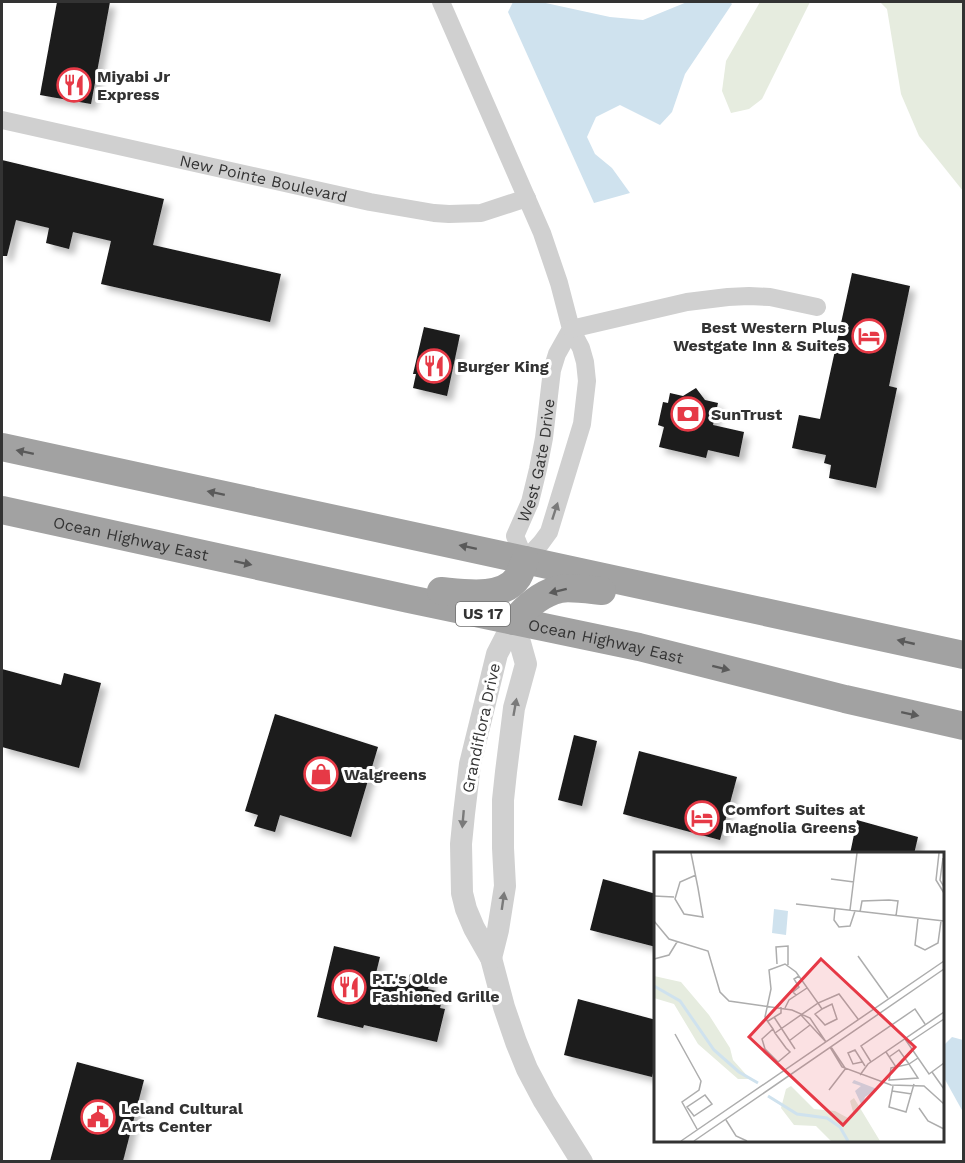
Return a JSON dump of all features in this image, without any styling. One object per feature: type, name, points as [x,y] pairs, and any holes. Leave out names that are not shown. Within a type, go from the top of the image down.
[{"type":"highway","points":[[2,447],[963,655]]},
{"type":"highway","name":"Ocean Highway East","points":[[2,510],[639,647],[963,726]]},
{"type":"highway","points":[[328,581],[484,593],[503,589],[511,584],[518,577],[525,560]]},
{"type":"highway","points":[[514,621],[526,607],[561,588],[700,597]]},
{"type":"street","name":"West Gate Drive","points":[[441,2],[527,198],[552,261],[571,329],[585,362],[587,381],[582,424],[549,532],[525,560],[515,536],[528,508],[538,469],[552,370],[557,354],[571,329]]},
{"type":"street","name":"New Pointe Boulevard","points":[[2,120],[370,202],[434,213],[481,213],[527,198]]},
{"type":"street","points":[[571,329],[687,302],[729,297],[770,297],[817,307]]},
{"type":"street","name":"Grandiflora Drive","points":[[514,621],[497,654],[470,764],[461,844],[462,893],[474,928],[491,958],[504,1007],[527,1069],[548,1109],[582,1161]]},
{"type":"street","name":"Grandiflora Drive","points":[[491,958],[505,886],[503,810],[506,772],[514,708],[526,664],[514,621]]},
{"type":"shaded area","points":[[760,2],[810,2],[762,99],[749,109],[731,113],[722,91],[726,61]]},
{"type":"shaded area","points":[[880,2],[963,2],[963,191],[919,136],[901,94],[887,9]]},
{"type":"water","points":[[513,2],[541,2],[610,17],[643,20],[687,2],[730,2],[732,4],[685,74],[672,112],[660,125],[620,105],[596,117],[587,137],[595,154],[612,168],[630,193],[594,203],[508,12]]},
{"type":"water","points":[[952,1037],[963,1040],[963,1112],[944,1078],[944,1045]]},
{"type":"building","points":[[57,2],[110,2],[91,104],[40,95]]},
{"type":"building","points":[[2,160],[164,199],[153,245],[281,274],[270,322],[101,284],[111,241],[73,232],[69,249],[46,243],[49,228],[16,220],[7,256],[2,256]]},
{"type":"building","name":"Best Western Plus Westgate Inn & Suites","points":[[852,273],[910,286],[889,386],[897,388],[876,488],[829,478],[831,465],[824,463],[826,455],[792,448],[799,415],[820,419]]},
{"type":"building","name":"Burger King","points":[[424,327],[460,335],[447,396],[413,388],[416,374],[413,374]]},
{"type":"building","name":"SunTrust","points":[[696,388],[705,400],[718,403],[713,425],[744,432],[739,457],[708,450],[706,458],[659,447],[664,427],[658,425],[663,402],[668,403],[670,393],[683,396]]},
{"type":"building","points":[[2,669],[61,685],[64,673],[101,683],[79,768],[2,747]]},
{"type":"building","points":[[275,714],[378,747],[351,837],[280,815],[275,832],[254,826],[258,815],[245,811]]},
{"type":"building","points":[[574,735],[597,741],[582,806],[558,800]]},
{"type":"building","points":[[639,751],[737,777],[720,840],[623,814]]},
{"type":"building","points":[[857,820],[918,837],[914,852],[850,852]]},
{"type":"building","points":[[603,879],[654,893],[654,946],[590,930]]},
{"type":"building","points":[[334,946],[380,957],[375,977],[407,985],[410,974],[430,979],[428,989],[444,993],[440,1008],[445,1009],[437,1042],[317,1017]]},
{"type":"building","points":[[578,999],[654,1019],[652,1077],[564,1055]]},
{"type":"building","name":"Leland Cultural Arts Center","points":[[77,1062],[144,1080],[123,1161],[50,1161]]},
{"type":"place","name":"Miyabi Jr Express","points":[[74,85]]},
{"type":"place","name":"Best Western Plus Westgate Inn & Suites","points":[[869,336]]},
{"type":"place","name":"Burger King","points":[[434,366]]},
{"type":"place","name":"SunTrust","points":[[688,414]]},
{"type":"place","name":"Walgreens","points":[[321,774]]},
{"type":"place","name":"Comfort Suites at Magnolia Greens","points":[[702,818]]},
{"type":"place","name":"P.T.'s Olde Fashioned Grille","points":[[349,987]]},
{"type":"place","name":"Leland Cultural Arts Center","points":[[98,1117]]}]
